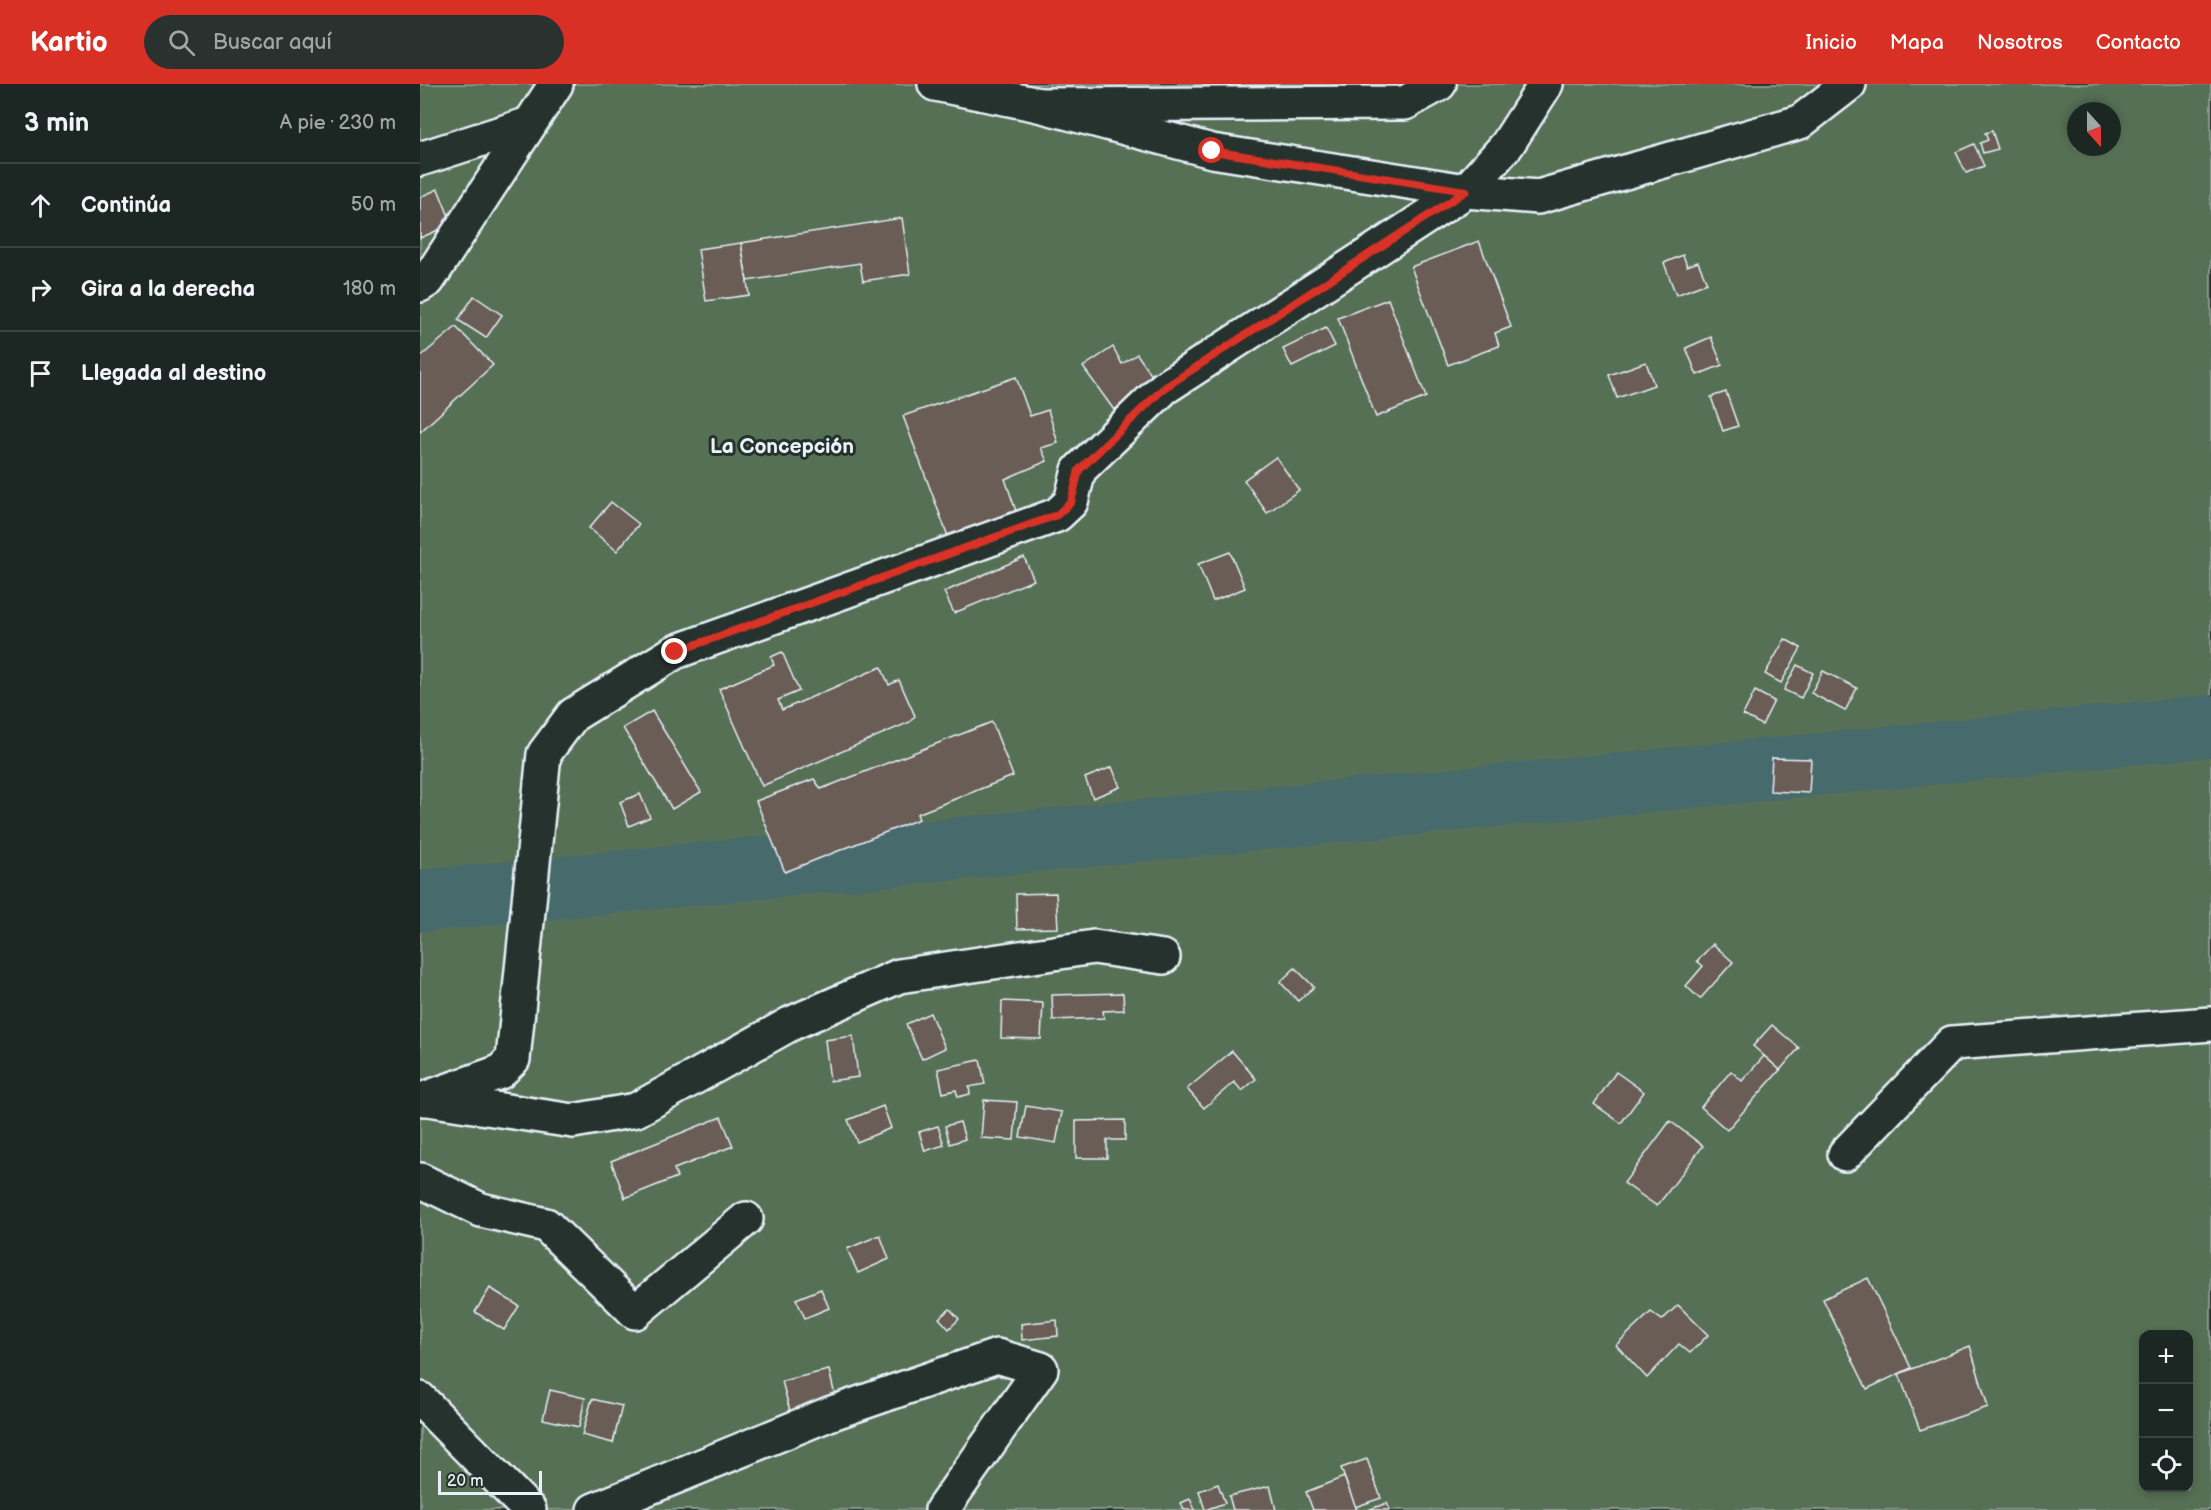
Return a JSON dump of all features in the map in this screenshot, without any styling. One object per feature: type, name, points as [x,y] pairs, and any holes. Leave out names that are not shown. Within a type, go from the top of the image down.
[{"type":"street","points":[[420,285],[428,280],[556,84]]},
{"type":"street","points":[[935,84],[1039,105],[1212,151],[1466,191],[1538,197],[1800,122],[1849,84]]},
{"type":"street","points":[[1039,105],[1405,103],[1439,84]]},
{"type":"street","points":[[422,1098],[500,1072],[513,1059],[544,754],[573,715],[675,652],[1057,515],[1071,502],[1079,470],[1164,388],[1466,191],[1507,145],[1546,84]]},
{"type":"street","points":[[420,159],[529,124]]},
{"type":"street","points":[[422,1098],[573,1121],[636,1110],[790,1024],[899,976],[1094,947],[1163,957]]},
{"type":"street","points":[[1845,1154],[1952,1043],[2211,1024]]},
{"type":"street","points":[[420,1180],[481,1210],[546,1225],[635,1312],[746,1219]]},
{"type":"street","points":[[594,1510],[829,1414],[997,1356],[1041,1369],[942,1510]]},
{"type":"street","points":[[420,1399],[529,1510]]},
{"type":"green space","points":[[420,84],[2211,84],[2211,1510],[420,1510]]},
{"type":"building","points":[[1992,131],[1998,149],[1983,153],[1980,143],[1988,140],[1985,133]]},
{"type":"building","points":[[1974,144],[1984,166],[1966,173],[1956,152]]},
{"type":"building","points":[[438,189],[452,224],[420,238],[420,197]]},
{"type":"building","points":[[902,218],[910,274],[863,281],[860,263],[747,281],[741,243]]},
{"type":"building","points":[[1479,241],[1511,327],[1495,333],[1499,346],[1448,365],[1411,267]]},
{"type":"building","points":[[741,243],[749,295],[706,301],[698,249]]},
{"type":"building","points":[[1683,255],[1687,266],[1698,262],[1707,283],[1676,295],[1664,263]]},
{"type":"building","points":[[474,296],[502,315],[486,338],[458,320]]},
{"type":"building","points":[[1388,299],[1426,397],[1376,417],[1338,318]]},
{"type":"building","points":[[456,327],[493,365],[420,432],[420,357]]},
{"type":"building","points":[[1326,328],[1335,346],[1292,367],[1283,349]]},
{"type":"building","points":[[1711,337],[1722,365],[1697,375],[1686,348]]},
{"type":"building","points":[[1113,347],[1122,364],[1137,354],[1157,383],[1114,410],[1083,367]]},
{"type":"building","points":[[1646,362],[1654,385],[1617,398],[1609,375]]},
{"type":"building","points":[[1016,377],[1030,416],[1048,410],[1058,443],[1041,448],[1047,461],[1005,479],[1016,511],[949,539],[903,416]]},
{"type":"building","points":[[1726,392],[1738,426],[1723,431],[1711,397]]},
{"type":"building","points":[[1276,457],[1299,490],[1267,513],[1244,480]]},
{"type":"building","points":[[611,502],[639,524],[617,551],[589,528]]},
{"type":"building","points":[[1230,552],[1245,588],[1213,601],[1198,564]]},
{"type":"building","points":[[1024,557],[1034,580],[954,613],[944,592]]},
{"type":"building","points":[[1785,639],[1801,648],[1781,683],[1765,674]]},
{"type":"building","points":[[782,652],[799,691],[778,700],[782,710],[881,667],[889,685],[899,680],[915,716],[910,722],[762,786],[719,689],[774,665],[771,657]]},
{"type":"building","points":[[1797,665],[1813,673],[1801,698],[1784,690]]},
{"type":"building","points":[[1823,671],[1857,688],[1845,711],[1811,693]]},
{"type":"building","points":[[1755,691],[1774,701],[1762,725],[1743,715]]},
{"type":"building","points":[[652,711],[701,792],[672,809],[623,728]]},
{"type":"building","points":[[992,722],[1013,776],[917,814],[919,819],[785,872],[756,801],[814,779],[821,789]]},
{"type":"building","points":[[1772,758],[1811,759],[1809,793],[1770,791]]},
{"type":"building","points":[[1112,767],[1120,787],[1093,798],[1085,778]]},
{"type":"building","points":[[640,794],[650,817],[629,826],[620,802]]},
{"type":"building","points":[[1056,893],[1058,928],[1017,929],[1016,894]]},
{"type":"building","points":[[1713,944],[1733,962],[1700,999],[1686,986],[1703,966],[1697,961]]},
{"type":"building","points":[[1295,968],[1314,987],[1298,1001],[1280,982]]},
{"type":"building","points":[[1123,993],[1124,1010],[1103,1011],[1104,1018],[1053,1020],[1052,995]]},
{"type":"building","points":[[1002,1001],[1043,1003],[1041,1039],[1001,1038]]},
{"type":"building","points":[[930,1013],[945,1048],[922,1059],[906,1024]]},
{"type":"building","points":[[1772,1025],[1799,1048],[1780,1070],[1753,1046]]},
{"type":"building","points":[[853,1036],[858,1077],[830,1081],[825,1040]]},
{"type":"building","points":[[1232,1051],[1256,1079],[1242,1091],[1234,1082],[1204,1108],[1187,1089]]},
{"type":"building","points":[[1764,1056],[1780,1070],[1727,1130],[1701,1107],[1731,1071],[1742,1081]]},
{"type":"building","points":[[980,1060],[985,1084],[969,1087],[970,1094],[958,1097],[956,1090],[943,1093],[938,1069]]},
{"type":"building","points":[[1616,1072],[1644,1092],[1621,1123],[1594,1104]]},
{"type":"building","points":[[984,1100],[1017,1102],[1014,1140],[981,1138]]},
{"type":"building","points":[[883,1106],[891,1128],[857,1142],[848,1120]]},
{"type":"building","points":[[1026,1106],[1062,1112],[1056,1143],[1020,1137]]},
{"type":"building","points":[[721,1117],[733,1146],[674,1169],[677,1177],[625,1198],[611,1161]]},
{"type":"building","points":[[1125,1120],[1125,1140],[1107,1140],[1107,1158],[1076,1158],[1076,1121]]},
{"type":"building","points":[[1670,1121],[1703,1146],[1657,1206],[1624,1183]]},
{"type":"building","points":[[960,1122],[965,1139],[950,1144],[945,1126]]},
{"type":"building","points":[[938,1126],[944,1145],[925,1151],[919,1132]]},
{"type":"building","points":[[880,1235],[889,1259],[858,1273],[847,1249]]},
{"type":"building","points":[[1868,1278],[1911,1368],[1867,1389],[1823,1299]]},
{"type":"building","points":[[490,1288],[519,1306],[504,1330],[475,1312]]},
{"type":"building","points":[[821,1289],[829,1308],[805,1318],[796,1299]]},
{"type":"building","points":[[1678,1305],[1708,1335],[1690,1353],[1679,1344],[1647,1378],[1616,1345],[1651,1312],[1662,1320]]},
{"type":"building","points":[[950,1309],[959,1319],[949,1329],[939,1318]]},
{"type":"building","points":[[1057,1320],[1058,1336],[1022,1340],[1021,1324]]},
{"type":"building","points":[[1970,1346],[1988,1407],[1920,1430],[1899,1374]]},
{"type":"building","points":[[829,1370],[836,1400],[790,1411],[782,1381]]},
{"type":"building","points":[[550,1390],[585,1398],[579,1427],[543,1419]]},
{"type":"building","points":[[592,1399],[622,1406],[613,1443],[582,1435]]},
{"type":"building","points":[[1367,1459],[1381,1498],[1355,1507],[1341,1468]]},
{"type":"building","points":[[1344,1477],[1357,1510],[1313,1510],[1306,1492]]},
{"type":"building","points":[[1218,1484],[1225,1503],[1205,1510],[1199,1491]]},
{"type":"building","points":[[1270,1486],[1276,1510],[1233,1510],[1229,1496]]},
{"type":"building","points":[[1190,1499],[1195,1510],[1184,1510],[1181,1503]]},
{"type":"building","points":[[1387,1503],[1390,1510],[1368,1510]]},
{"type":"waterway","points":[[420,901],[2211,726]]},
{"type":"district","name":"La Concepción","points":[[782,446]]},
{"type":"route","points":[[675,652],[1057,515],[1071,502],[1079,470],[1164,388],[1466,191],[1212,151]]}]
